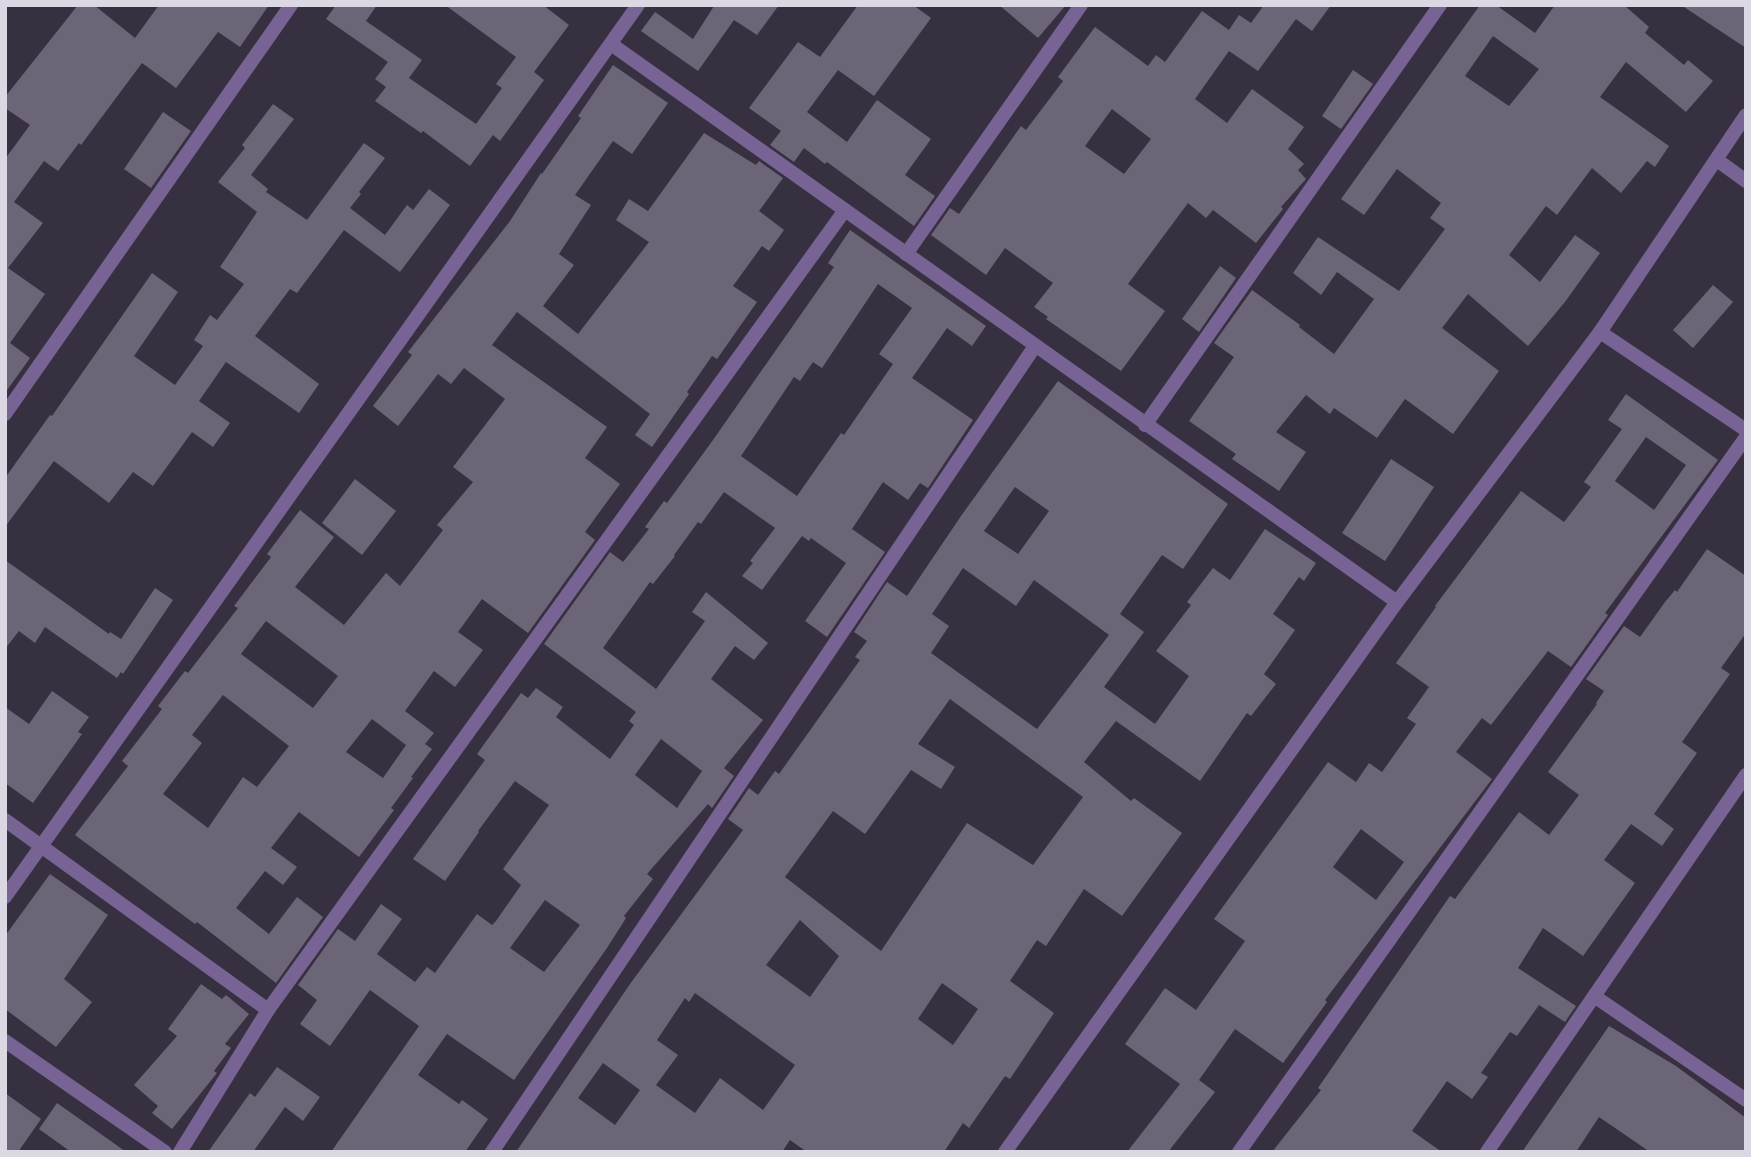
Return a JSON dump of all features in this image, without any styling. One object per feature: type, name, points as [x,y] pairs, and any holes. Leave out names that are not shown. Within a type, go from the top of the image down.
[{"type":"street","points":[[5,414],[291,5]]},
{"type":"street","points":[[5,897],[638,5]]},
{"type":"street","points":[[906,254],[1081,5]]},
{"type":"street","points":[[1145,425],[1440,5]]},
{"type":"street","points":[[611,44],[1397,602]]},
{"type":"street","points":[[1004,1152],[1397,602],[1600,332],[1746,115]]},
{"type":"street","points":[[1717,160],[1746,181]]},
{"type":"street","points":[[180,1152],[268,1010],[845,210]]},
{"type":"street","points":[[1600,332],[1746,430]]},
{"type":"street","points":[[492,1152],[1035,346]]},
{"type":"street","points":[[1239,1152],[1746,437]]},
{"type":"street","points":[[1487,1152],[1746,775]]},
{"type":"street","points":[[5,820],[268,1010]]},
{"type":"street","points":[[1594,996],[1746,1100]]},
{"type":"street","points":[[5,1041],[165,1152]]},
{"type":"building","points":[[78,5],[94,5],[135,38],[159,5],[269,5],[240,47],[218,32],[176,88],[142,63],[81,145],[79,143],[58,171],[44,161],[14,202],[43,223],[8,268],[45,294],[10,343],[30,358],[5,393],[5,159],[30,125],[5,108],[5,97]]},
{"type":"building","points":[[336,5],[377,5],[366,21],[422,60],[409,78],[476,124],[502,88],[496,84],[516,57],[445,5],[543,5],[569,25],[534,72],[544,80],[500,141],[493,135],[470,166],[423,131],[421,133],[375,101],[386,87],[375,79],[388,62],[326,19]]},
{"type":"building","points":[[712,5],[779,5],[757,35],[734,20],[698,71],[641,31],[655,12],[693,39],[714,6]]},
{"type":"building","points":[[858,5],[913,5],[931,18],[874,96],[838,70],[807,112],[847,142],[877,100],[931,139],[905,175],[935,196],[914,226],[804,148],[794,162],[770,145],[781,131],[749,108],[798,42],[820,57]]},
{"type":"building","points":[[999,5],[1066,5],[1038,38]]},
{"type":"building","points":[[1264,5],[1331,5],[1312,31],[1296,19],[1258,71],[1229,51],[1195,99],[1227,123],[1252,89],[1304,127],[1288,149],[1304,164],[1298,170],[1306,179],[1281,207],[1283,209],[1256,243],[1213,210],[1206,218],[1188,203],[1128,284],[1165,311],[1121,371],[1046,319],[1048,317],[1034,307],[1053,283],[1005,248],[986,275],[931,235],[950,208],[959,214],[1021,126],[1026,130],[1063,81],[1058,77],[1095,27],[1148,66],[1156,55],[1165,62],[1202,11],[1229,30],[1239,15],[1251,23]],"holes":[[[1112,109],[1151,139],[1124,174],[1085,146]]]},
{"type":"building","points":[[1480,5],[1496,5],[1535,33],[1555,5],[1624,5],[1649,27],[1645,33],[1684,65],[1688,60],[1713,81],[1686,112],[1626,62],[1600,97],[1669,146],[1655,167],[1647,161],[1621,193],[1592,168],[1557,215],[1546,206],[1509,255],[1540,282],[1575,235],[1600,253],[1565,302],[1528,346],[1468,294],[1442,328],[1499,371],[1453,434],[1405,399],[1377,438],[1334,408],[1330,414],[1306,395],[1276,432],[1306,452],[1279,491],[1232,459],[1236,454],[1189,421],[1234,357],[1214,343],[1252,290],[1334,354],[1374,299],[1337,272],[1321,295],[1293,273],[1318,237],[1399,291],[1445,229],[1430,218],[1441,203],[1397,169],[1364,215],[1341,199]],"holes":[[[1493,36],[1539,69],[1509,106],[1465,76]]]},
{"type":"building","points":[[1681,5],[1746,5],[1746,48]]},
{"type":"building","points":[[613,65],[668,103],[632,154],[613,141],[575,195],[591,205],[559,254],[574,265],[543,306],[578,334],[649,242],[616,220],[629,199],[648,211],[704,133],[756,165],[759,161],[783,178],[759,211],[784,230],[769,251],[762,246],[733,286],[757,302],[717,359],[712,356],[652,447],[635,435],[650,414],[517,312],[492,345],[607,427],[585,458],[620,484],[585,532],[595,540],[528,633],[482,599],[458,632],[483,650],[455,687],[434,671],[405,711],[434,733],[425,744],[432,749],[391,808],[394,810],[359,857],[299,812],[271,848],[297,867],[283,885],[265,871],[236,908],[269,934],[297,897],[323,917],[276,983],[197,922],[195,924],[75,835],[128,766],[122,761],[162,709],[158,706],[185,671],[188,673],[238,608],[234,606],[271,557],[267,554],[300,510],[334,537],[295,587],[344,625],[386,573],[400,586],[443,530],[437,525],[473,482],[453,467],[505,399],[464,368],[451,384],[438,374],[398,426],[373,406],[412,355],[408,352],[510,221],[581,118],[578,116]],"holes":[[[266,621],[338,676],[313,708],[241,654]],[[223,695],[289,746],[257,787],[243,777],[208,828],[163,794],[202,743],[192,735]],[[372,719],[406,745],[383,778],[346,752]]]},
{"type":"building","points":[[1353,70],[1373,84],[1341,129],[1322,116]]},
{"type":"building","points":[[273,104],[294,119],[251,175],[268,189],[266,192],[307,220],[364,143],[385,158],[350,208],[385,235],[407,205],[413,210],[429,189],[450,205],[400,272],[344,230],[297,293],[290,289],[255,336],[319,384],[299,413],[226,362],[199,401],[230,423],[213,447],[192,432],[153,486],[133,472],[109,503],[54,461],[5,527],[5,478],[152,273],[178,292],[134,356],[175,385],[203,346],[194,340],[210,315],[217,320],[244,284],[220,267],[257,212],[218,182],[245,148],[242,145]]},
{"type":"building","points":[[163,112],[191,131],[151,188],[124,169]]},
{"type":"building","points":[[850,230],[986,326],[972,346],[947,328],[912,378],[973,420],[928,488],[920,483],[908,500],[883,482],[852,529],[885,552],[827,637],[805,621],[846,563],[811,538],[809,541],[802,536],[762,590],[742,576],[775,528],[724,492],[701,524],[698,522],[653,584],[650,582],[603,648],[656,689],[705,621],[692,612],[706,592],[768,643],[754,660],[735,646],[711,679],[763,720],[724,768],[734,776],[712,808],[708,804],[647,874],[653,879],[624,916],[626,918],[607,948],[514,1080],[447,1034],[418,1075],[459,1104],[462,1100],[488,1119],[465,1152],[331,1152],[419,1026],[370,990],[330,1046],[300,1024],[317,1000],[298,985],[338,929],[355,941],[381,904],[402,919],[377,954],[415,982],[427,967],[435,973],[477,914],[492,925],[496,921],[521,885],[503,869],[549,805],[515,781],[445,881],[413,859],[485,760],[477,754],[521,693],[528,698],[536,688],[563,707],[556,717],[610,759],[634,725],[629,721],[636,712],[544,644],[610,552],[623,562],[649,529],[645,527],[664,501],[667,503],[713,440],[834,267],[828,263]],"holes":[[[878,284],[912,308],[879,354],[893,364],[844,435],[841,433],[797,496],[741,456],[794,377],[800,381],[813,362],[822,368]],[[661,739],[702,771],[677,808],[635,775]],[[545,900],[580,925],[544,972],[510,948]]]},
{"type":"building","points":[[1220,266],[1236,278],[1199,332],[1182,319]]},
{"type":"building","points":[[1713,285],[1733,302],[1693,348],[1673,330]]},
{"type":"building","points":[[1058,381],[1228,504],[1183,569],[1162,555],[1120,614],[1144,632],[1104,687],[1155,724],[1189,676],[1156,651],[1191,605],[1187,602],[1213,568],[1230,580],[1265,529],[1316,563],[1304,581],[1299,577],[1273,614],[1295,630],[1264,674],[1276,684],[1251,716],[1247,713],[1200,781],[1116,721],[1084,762],[1131,801],[1134,798],[1182,833],[1122,916],[1084,889],[1046,946],[1037,940],[1010,981],[1054,1013],[1010,1079],[1005,1076],[969,1128],[963,1123],[944,1152],[807,1152],[790,1140],[782,1152],[516,1152],[630,984],[743,830],[728,819],[749,788],[758,795],[775,771],[779,774],[860,660],[855,657],[867,641],[854,632],[887,582],[907,596]],"holes":[[[1015,487],[1049,511],[1018,554],[984,531]],[[963,568],[1016,606],[1034,580],[1109,635],[1037,729],[931,653],[949,626],[932,614]],[[950,699],[1083,797],[1033,865],[967,823],[881,951],[785,877],[833,811],[865,834],[911,770],[941,789],[955,767],[918,744]],[[800,920],[839,956],[810,997],[766,965]],[[942,983],[978,1009],[953,1045],[918,1019]],[[695,993],[795,1065],[763,1110],[720,1078],[695,1113],[656,1085],[678,1055],[657,1040],[685,998],[689,1002]],[[603,1063],[640,1090],[615,1125],[578,1098]]]},
{"type":"building","points":[[1626,394],[1718,460],[1605,613],[1608,615],[1571,667],[1548,651],[1491,725],[1482,718],[1456,752],[1492,779],[1325,1000],[1327,1002],[1283,1063],[1235,1029],[1199,1080],[1215,1092],[1168,1152],[1127,1152],[1180,1084],[1125,1044],[1165,988],[1196,1010],[1245,941],[1214,919],[1328,762],[1356,782],[1369,763],[1382,772],[1416,724],[1407,718],[1429,687],[1396,663],[1521,491],[1564,522],[1591,487],[1584,482],[1622,429],[1608,420]],"holes":[[[1646,437],[1686,465],[1654,510],[1615,481]],[[1361,829],[1404,862],[1376,900],[1333,867]]]},
{"type":"building","points":[[1391,459],[1434,487],[1385,561],[1342,533]]},
{"type":"building","points":[[355,479],[396,511],[362,555],[322,523]]},
{"type":"building","points":[[1707,549],[1746,576],[1746,633],[1721,668],[1730,674],[1682,742],[1697,753],[1654,814],[1674,829],[1662,846],[1631,824],[1604,860],[1635,883],[1583,956],[1543,928],[1518,968],[1576,1006],[1565,1022],[1539,1005],[1517,1036],[1510,1032],[1481,1073],[1488,1077],[1472,1099],[1447,1081],[1412,1131],[1442,1152],[1272,1152],[1321,1090],[1318,1088],[1450,896],[1455,899],[1519,812],[1549,835],[1579,795],[1548,772],[1604,691],[1586,679],[1624,626],[1640,637],[1665,602],[1675,590],[1677,592]]},
{"type":"building","points":[[5,560],[109,634],[110,632],[121,639],[155,588],[173,600],[123,674],[121,672],[117,678],[45,627],[35,643],[19,631],[5,649]]},
{"type":"building","points":[[52,691],[89,717],[78,732],[82,734],[33,803],[5,783],[5,707],[29,724]]},
{"type":"building","points":[[50,874],[108,915],[64,979],[92,1002],[56,1047],[5,1009],[5,936]]},
{"type":"building","points":[[201,984],[222,999],[226,995],[249,1014],[225,1044],[231,1048],[214,1071],[217,1073],[172,1129],[152,1113],[158,1106],[134,1085],[177,1036],[168,1029]]},
{"type":"building","points":[[1609,1026],[1676,1066],[1746,1118],[1746,1152],[1650,1152],[1599,1117],[1576,1152],[1522,1152]]},
{"type":"building","points":[[277,1067],[320,1097],[303,1121],[285,1107],[253,1152],[208,1152],[250,1093],[255,1097]]},
{"type":"building","points":[[5,1093],[41,1119],[18,1152],[5,1152]]},
{"type":"building","points":[[57,1103],[126,1152],[71,1152],[39,1129]]}]
